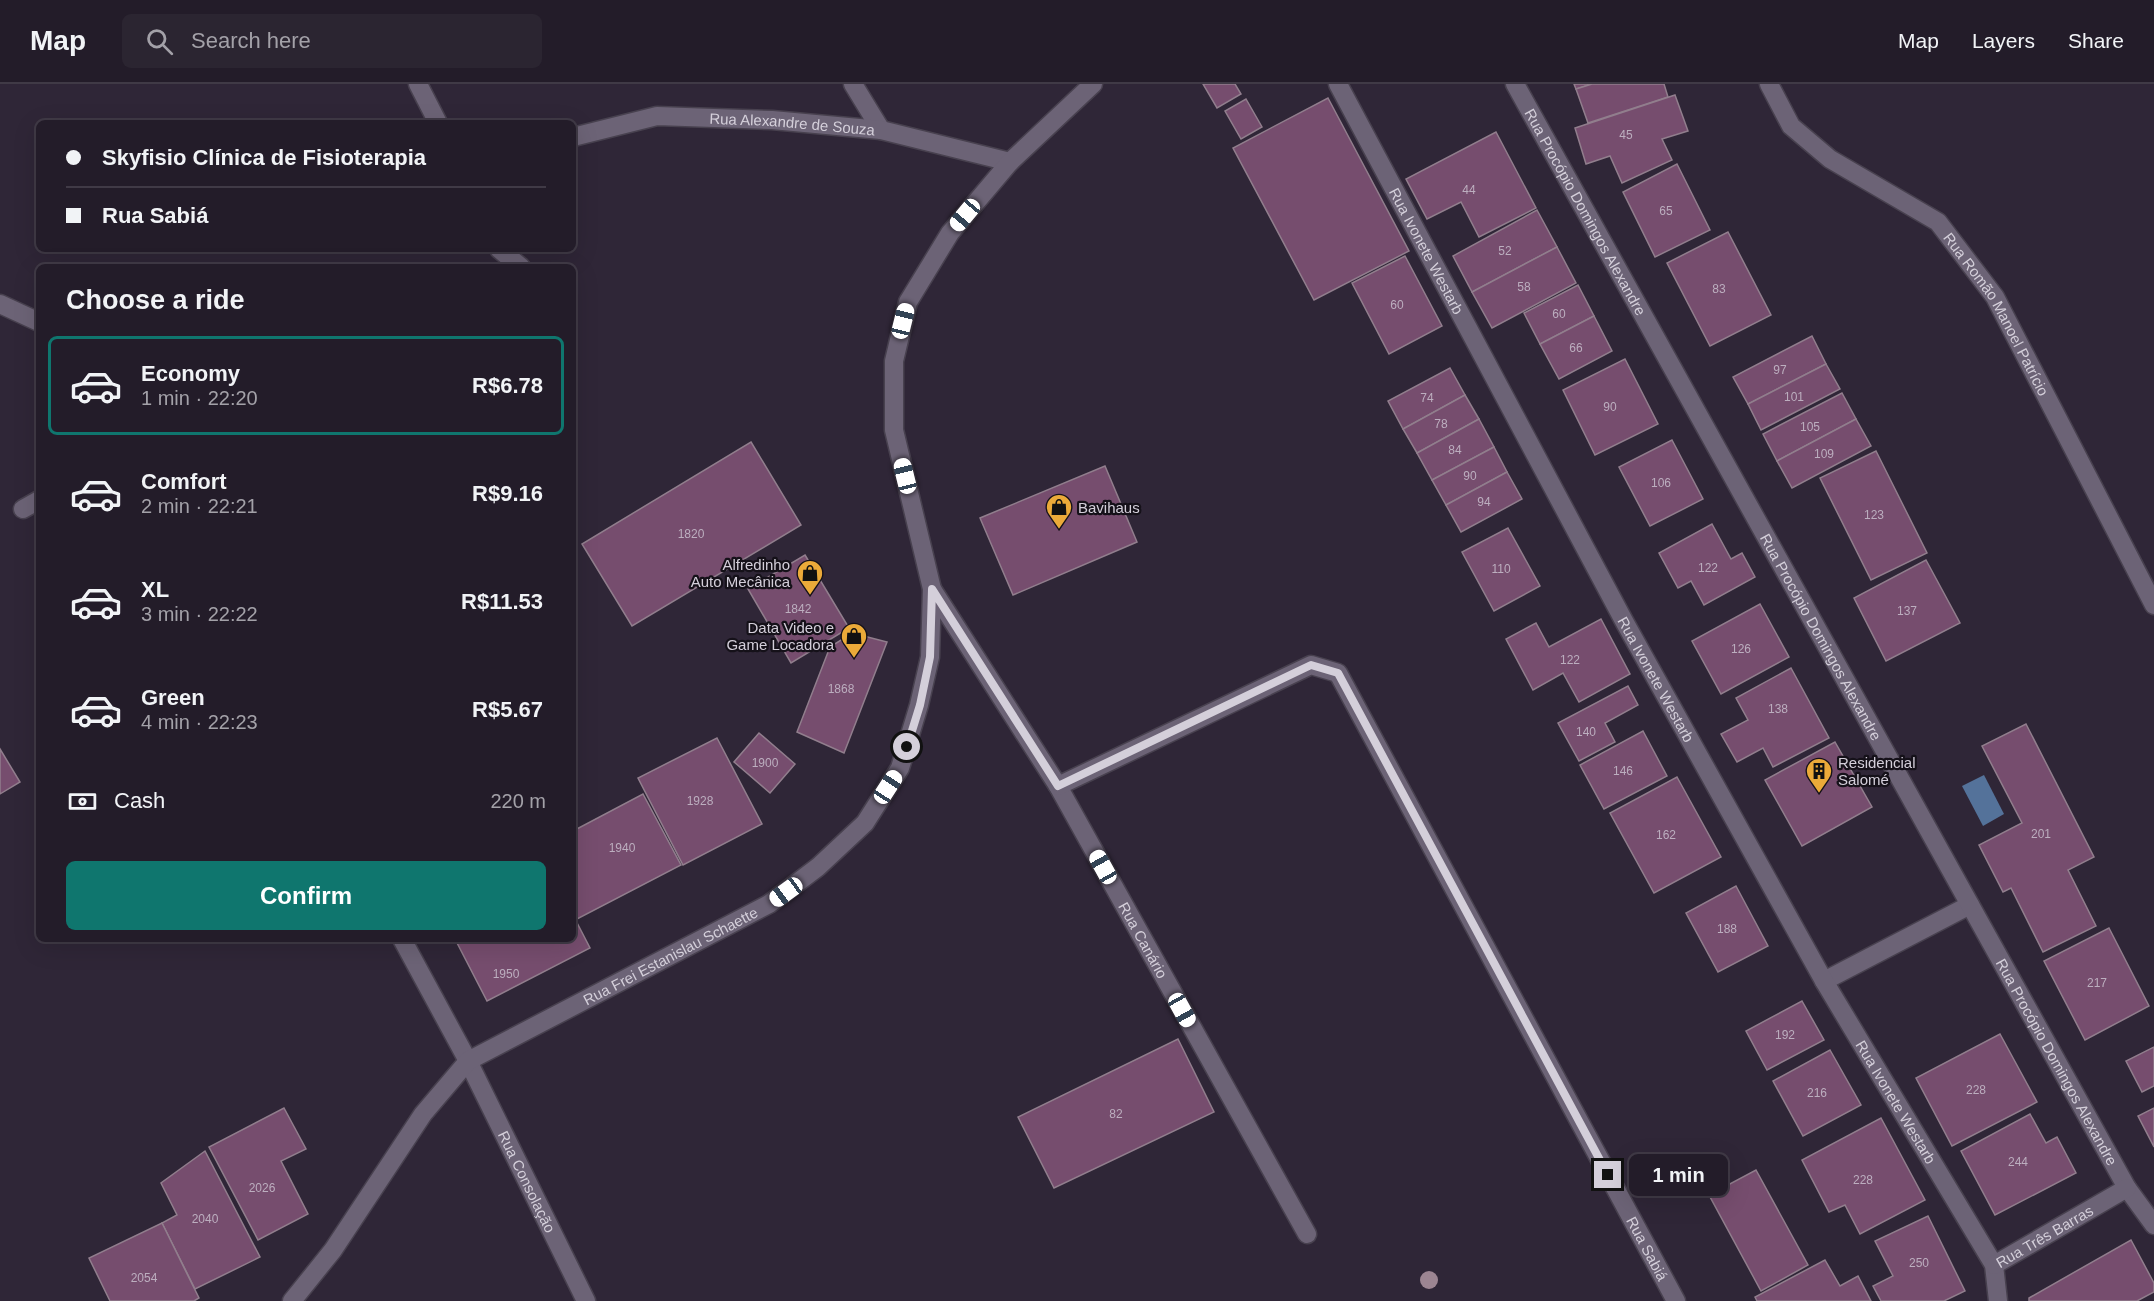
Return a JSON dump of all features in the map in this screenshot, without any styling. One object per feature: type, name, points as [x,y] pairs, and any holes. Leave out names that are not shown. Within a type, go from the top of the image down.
[{"type":"street","points":[[418,84],[436,120]]},
{"type":"street","points":[[853,84],[881,130]]},
{"type":"street","name":"Rua Frei Estanislau Schaette","points":[[292,1301],[333,1250],[423,1114],[468,1061],[769,904],[818,867],[865,823],[900,768],[920,705],[930,657],[932,589],[894,430],[894,361],[908,302],[950,233],[1010,162],[1093,84]]},
{"type":"street","name":"Rua Ivonete Westarb","points":[[1338,84],[1618,610],[1824,981],[1994,1265]]},
{"type":"street","name":"Rua Procópio Domingos Alexandre","points":[[1515,84],[2127,1188],[2154,1225]]},
{"type":"street","name":"Rua Romão Manoel Patrício","points":[[1769,84],[1791,126],[1830,159],[1938,222],[1995,297],[2154,605]]},
{"type":"street","name":"Rua Alexandre de Souza","points":[[576,136],[657,116],[772,120],[881,130],[1010,162]]},
{"type":"street","points":[[502,252],[516,264]]},
{"type":"street","points":[[0,304],[36,321]]},
{"type":"street","points":[[23,509],[36,502]]},
{"type":"street","name":"Rua Canário","points":[[932,589],[1058,786],[1307,1234]]},
{"type":"street","name":"Rua Sabiá","points":[[1058,786],[1311,665],[1338,673],[1676,1301]]},
{"type":"street","points":[[1824,981],[1970,905]]},
{"type":"street","name":"Rua Consolação","points":[[404,942],[468,1061],[586,1301]]},
{"type":"street","name":"Rua Três Barras","points":[[1998,1301],[1994,1265],[2127,1188]]},
{"type":"water","points":[[1984,775],[2004,814],[1983,826],[1962,786]]},
{"type":"building","points":[[1203,84],[1235,84],[1241,94],[1217,108]]},
{"type":"building","points":[[1574,84],[1592,84],[1576,89]]},
{"type":"building","points":[[1592,84],[1664,84],[1668,97],[1588,123],[1576,89]]},
{"type":"building","points":[[1675,95],[1688,131],[1662,139],[1672,160],[1622,183],[1610,156],[1586,164],[1575,128]]},
{"type":"building","points":[[1328,98],[1409,251],[1314,300],[1233,148]]},
{"type":"building","points":[[1246,99],[1262,127],[1241,139],[1225,111]]},
{"type":"building","points":[[1496,132],[1536,208],[1479,237],[1461,202],[1427,219],[1406,179]]},
{"type":"building","points":[[1677,164],[1710,230],[1655,257],[1623,192]]},
{"type":"building","points":[[1537,210],[1557,247],[1472,292],[1453,256]]},
{"type":"building","points":[[1728,232],[1771,315],[1710,346],[1667,263]]},
{"type":"building","points":[[1557,247],[1576,283],[1492,328],[1472,292]]},
{"type":"building","points":[[1405,256],[1442,326],[1389,354],[1352,283]]},
{"type":"building","points":[[1578,285],[1594,316],[1540,344],[1524,313]]},
{"type":"building","points":[[1594,316],[1612,351],[1559,379],[1540,344]]},
{"type":"building","points":[[1812,336],[1826,364],[1748,404],[1733,377]]},
{"type":"building","points":[[1625,359],[1658,424],[1595,455],[1563,390]]},
{"type":"building","points":[[1826,364],[1840,389],[1761,430],[1748,404]]},
{"type":"building","points":[[1450,368],[1465,395],[1403,429],[1388,401]]},
{"type":"building","points":[[1842,393],[1856,419],[1777,461],[1763,434]]},
{"type":"building","points":[[1465,395],[1479,419],[1417,453],[1403,429]]},
{"type":"building","points":[[1479,419],[1494,447],[1432,480],[1417,453]]},
{"type":"building","points":[[1856,419],[1871,446],[1792,488],[1777,461]]},
{"type":"building","points":[[1672,440],[1703,499],[1650,526],[1619,467]]},
{"type":"building","points":[[751,442],[801,525],[632,626],[582,544]]},
{"type":"building","points":[[1494,447],[1507,472],[1446,505],[1432,480]]},
{"type":"building","points":[[1876,451],[1927,553],[1871,580],[1820,478]]},
{"type":"building","name":"Bavihaus","points":[[1105,466],[1137,542],[1013,595],[980,518]]},
{"type":"building","points":[[1507,472],[1522,499],[1461,532],[1446,505]]},
{"type":"building","points":[[1712,524],[1731,559],[1742,553],[1755,577],[1704,605],[1691,581],[1678,588],[1659,553]]},
{"type":"building","points":[[1508,528],[1540,586],[1494,611],[1462,552]]},
{"type":"building","points":[[805,555],[849,628],[791,663],[748,589]]},
{"type":"building","points":[[1926,560],[1960,623],[1886,661],[1854,598]]},
{"type":"building","points":[[1760,604],[1789,657],[1721,694],[1692,641]]},
{"type":"building","points":[[1601,619],[1630,674],[1579,702],[1563,673],[1533,690],[1506,639],[1536,623],[1549,647]]},
{"type":"building","points":[[852,633],[887,642],[844,753],[797,732],[830,647]]},
{"type":"building","points":[[1791,668],[1829,738],[1773,767],[1763,748],[1737,762],[1721,734],[1748,720],[1736,698]]},
{"type":"building","points":[[1628,686],[1638,705],[1605,723],[1615,742],[1579,761],[1558,723]]},
{"type":"building","points":[[2026,724],[2094,857],[2068,870],[2096,926],[2043,952],[2011,888],[2003,892],[1979,845],[2022,823],[1982,746]]},
{"type":"building","points":[[1643,731],[1667,776],[1604,809],[1580,765]]},
{"type":"building","points":[[759,733],[795,764],[770,793],[734,762]]},
{"type":"building","points":[[717,738],[762,824],[683,865],[638,778]]},
{"type":"building","name":"Residencial Salomé","points":[[1835,742],[1872,807],[1802,846],[1765,780]]},
{"type":"building","points":[[0,749],[20,782],[0,794]]},
{"type":"building","points":[[1677,777],[1721,857],[1654,893],[1610,813]]},
{"type":"building","points":[[643,794],[681,865],[577,919],[576,829]]},
{"type":"building","points":[[1736,886],[1768,946],[1718,972],[1686,913]]},
{"type":"building","points":[[576,921],[590,948],[487,1001],[457,942],[576,942]]},
{"type":"building","points":[[2109,928],[2149,1006],[2085,1040],[2044,961]]},
{"type":"building","points":[[1802,1001],[1824,1040],[1767,1070],[1746,1031]]},
{"type":"building","points":[[2000,1034],[2037,1102],[1952,1146],[1916,1078]]},
{"type":"building","points":[[1178,1039],[1214,1112],[1054,1188],[1018,1117]]},
{"type":"building","points":[[2154,1047],[2154,1086],[2142,1092],[2126,1061]]},
{"type":"building","points":[[1830,1050],[1861,1105],[1803,1136],[1773,1081]]},
{"type":"building","points":[[284,1108],[306,1149],[281,1161],[308,1214],[258,1240],[209,1147]]},
{"type":"building","points":[[2154,1108],[2154,1147],[2138,1116]]},
{"type":"building","points":[[2030,1114],[2046,1143],[2057,1137],[2076,1173],[1995,1215],[1961,1151]]},
{"type":"building","points":[[1881,1118],[1925,1200],[1860,1234],[1845,1205],[1829,1212],[1802,1160]]},
{"type":"building","points":[[205,1151],[260,1257],[195,1289],[162,1223],[177,1215],[161,1183]]},
{"type":"building","points":[[1756,1170],[1808,1265],[1761,1291],[1709,1195]]},
{"type":"building","points":[[1928,1216],[1965,1291],[1944,1301],[1881,1301],[1873,1286],[1893,1276],[1875,1241]]},
{"type":"building","points":[[162,1223],[199,1298],[194,1301],[110,1301],[89,1258]]},
{"type":"building","points":[[2131,1240],[2154,1283],[2154,1292],[2137,1301],[2029,1301],[2029,1298]]},
{"type":"building","points":[[1825,1260],[1840,1286],[1858,1276],[1871,1301],[1757,1301],[1755,1297]]},
{"type":"place","name":"Bavihaus","points":[[1059,530]]},
{"type":"place","name":"Alfredinho Auto Mecânica","points":[[810,596]]},
{"type":"place","name":"Data Video e Game Locadora","points":[[854,659]]},
{"type":"place","name":"Residencial Salomé","points":[[1819,794]]},
{"type":"route","points":[[907,747],[920,705],[930,657],[932,589],[1058,786],[1311,665],[1338,673],[1608,1175]]}]
